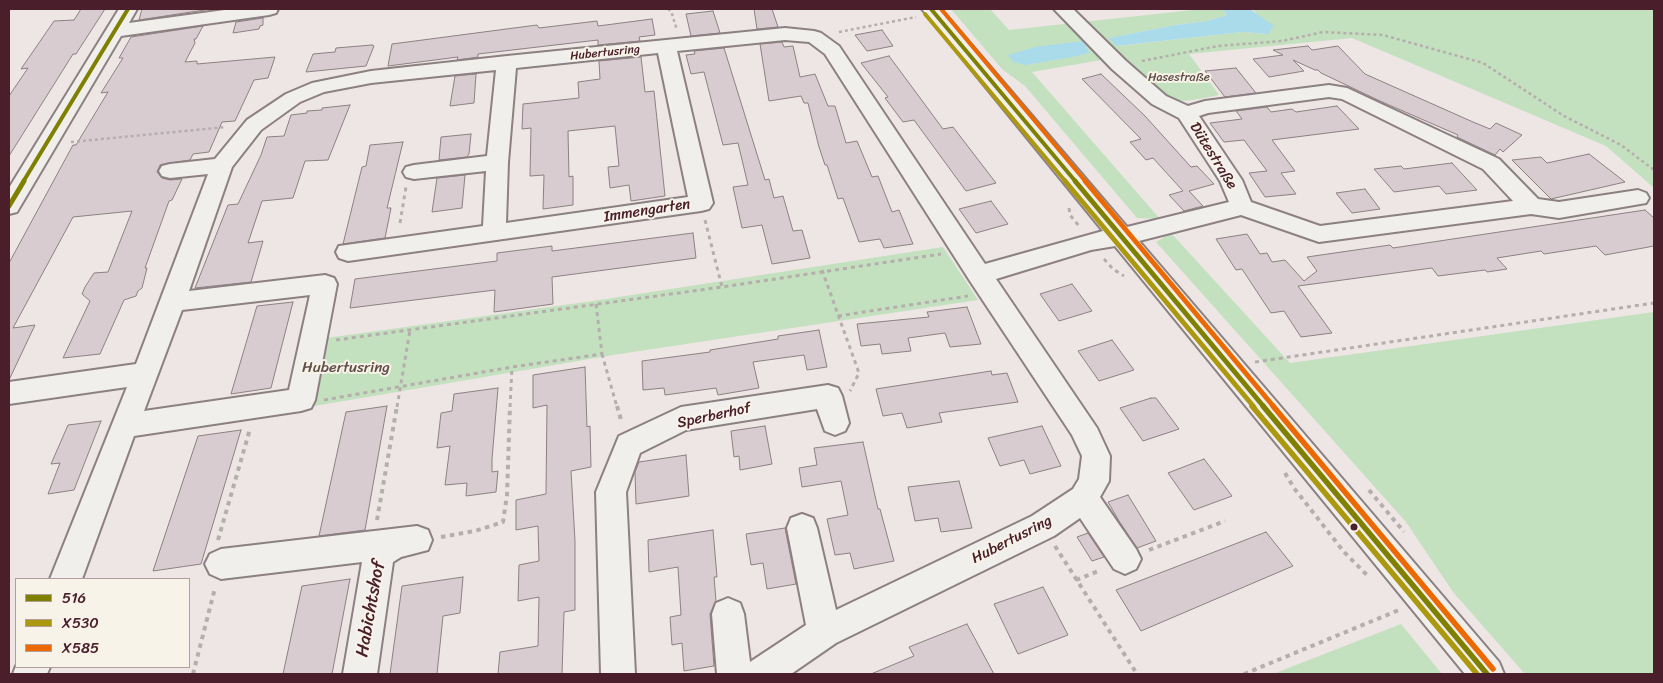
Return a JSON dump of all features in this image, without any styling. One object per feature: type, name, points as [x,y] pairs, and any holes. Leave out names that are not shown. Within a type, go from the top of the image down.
[{"type":"street","points":[[9,206],[128,9]]},
{"type":"street","points":[[115,31],[269,9]]},
{"type":"street","name":"Dütestraße","points":[[1063,9],[1119,65],[1159,100],[1186,113],[1231,180],[1242,207],[1122,236]]},
{"type":"street","points":[[927,12],[1122,236],[1230,368],[1487,674]]},
{"type":"street","name":"Hubertusring","points":[[66,578],[146,373],[222,165],[254,125],[293,98],[319,88],[371,76],[785,34],[814,37]]},
{"type":"street","points":[[814,37],[832,50],[985,284],[1083,428],[1096,456],[1094,481],[1084,498],[1125,559]]},
{"type":"street","name":"Immengarten","points":[[348,252],[701,203],[666,47]]},
{"type":"street","points":[[494,233],[497,162],[507,62]]},
{"type":"street","points":[[1186,113],[1205,107],[1328,91],[1347,94],[1490,164],[1531,206]]},
{"type":"street","points":[[414,172],[497,162]]},
{"type":"street","points":[[170,171],[222,165]]},
{"type":"street","points":[[1242,207],[1319,234],[1531,206],[1559,210],[1638,198]]},
{"type":"street","points":[[985,284],[1091,242],[1122,236]]},
{"type":"street","points":[[124,426],[301,400],[325,284],[172,302]]},
{"type":"street","points":[[9,393],[146,373]]},
{"type":"street","name":"Sperberhof","points":[[629,445],[681,419],[828,396],[835,423]]},
{"type":"street","points":[[618,674],[611,492],[629,445]]},
{"type":"street","name":"Hubertusring","points":[[762,674],[824,632],[1043,526],[1084,498]]},
{"type":"street","points":[[802,528],[824,632]]},
{"type":"street","points":[[221,564],[395,544]]},
{"type":"street","name":"Habichtshof","points":[[360,674],[379,554],[395,544]]},
{"type":"street","points":[[728,614],[734,674]]},
{"type":"path","points":[[814,37],[927,12]]},
{"type":"path","points":[[1119,65],[1218,46],[1282,41],[1323,32],[1383,36],[1483,63],[1564,116],[1621,145],[1654,170]]},
{"type":"path","points":[[45,144],[254,125]]},
{"type":"path","points":[[400,223],[408,176],[414,172]]},
{"type":"path","points":[[701,203],[722,287]]},
{"type":"path","points":[[331,341],[722,287],[962,249]]},
{"type":"path","points":[[822,270],[859,373],[835,423]]},
{"type":"path","points":[[838,316],[985,284]]},
{"type":"path","points":[[1230,368],[1250,362],[1654,302]]},
{"type":"path","points":[[596,304],[602,354],[629,445]]},
{"type":"path","points":[[410,330],[400,388],[395,544],[475,531],[503,522],[507,495],[512,367]]},
{"type":"path","points":[[316,402],[512,367],[602,354]]},
{"type":"path","points":[[1043,526],[1137,674]]},
{"type":"path","points":[[1244,674],[1402,609]]},
{"type":"green space","name":"Hasestraße","points":[[951,9],[990,9],[1009,30],[1202,9],[1223,9],[1227,15],[1207,21],[1110,38],[1117,46],[1242,32],[1268,34],[1254,10],[1250,9],[1654,9],[1654,188],[1606,146],[1352,38],[1189,54],[1219,95],[1193,100],[1180,101],[1163,96],[1119,57],[1032,72],[1160,219],[1137,218],[1025,86],[1002,69]],"holes":[[[1083,41],[1090,53],[1026,65]]]},
{"type":"green space","points":[[1171,233],[1290,363],[1654,312],[1654,674],[1525,674],[1453,592],[1406,522],[1156,242]]},
{"type":"green space","points":[[943,247],[978,300],[613,355],[303,408],[319,339],[593,301]]},
{"type":"green space","points":[[1401,624],[1442,674],[1273,674]]},
{"type":"water","points":[[1223,9],[1250,9],[1274,26],[1268,34],[1242,32],[1116,46],[1109,38],[1207,21],[1227,15]]},
{"type":"water","points":[[1083,41],[1090,53],[1026,65],[1013,62],[1008,55],[1035,47]]},
{"type":"building","points":[[81,9],[105,9],[76,54],[73,54],[9,156],[9,96],[28,68],[21,69],[54,21],[74,20]]},
{"type":"building","points":[[142,9],[211,9],[139,20]]},
{"type":"building","points":[[754,9],[772,9],[778,27],[757,29]]},
{"type":"building","points":[[713,11],[720,33],[691,36],[686,14]]},
{"type":"building","points":[[263,18],[263,25],[259,29],[233,33],[236,22]]},
{"type":"building","points":[[652,19],[655,35],[639,37],[640,41],[598,45],[598,40],[478,54],[478,57],[457,60],[458,57],[388,66],[392,44],[537,25],[539,28],[597,21],[598,26]]},
{"type":"building","points":[[203,26],[196,39],[194,39],[195,43],[185,62],[197,61],[197,64],[275,57],[268,78],[254,80],[235,121],[222,122],[209,152],[193,154],[190,160],[160,165],[157,172],[162,178],[170,180],[182,179],[172,200],[169,201],[145,268],[147,268],[142,288],[136,296],[124,300],[100,354],[63,358],[90,301],[82,294],[85,287],[94,273],[108,272],[132,211],[73,217],[13,328],[35,325],[9,380],[9,263],[73,145],[76,145],[108,92],[101,93],[123,58],[119,58],[131,37]]},
{"type":"building","points":[[882,30],[893,46],[867,51],[855,35]]},
{"type":"building","points":[[782,42],[784,47],[793,46],[800,77],[815,74],[828,106],[835,106],[846,143],[857,141],[872,177],[878,176],[892,212],[899,210],[913,244],[884,248],[880,239],[859,242],[843,198],[838,199],[827,165],[825,165],[808,103],[804,103],[801,96],[769,101],[760,44]]},
{"type":"building","points":[[374,46],[366,66],[306,72],[313,54],[335,52],[336,48]]},
{"type":"building","points":[[1308,46],[1312,50],[1338,46],[1365,74],[1490,129],[1496,123],[1522,135],[1503,152],[1500,149],[1495,155],[1457,137],[1458,135],[1293,60],[1304,71],[1269,77],[1253,59],[1283,55],[1273,50]]},
{"type":"building","points":[[724,48],[765,180],[769,179],[774,198],[783,196],[793,231],[802,230],[810,258],[772,264],[762,225],[742,228],[733,187],[748,185],[738,143],[723,145],[704,72],[691,74],[686,55],[695,54],[694,51]]},
{"type":"building","points":[[889,56],[943,129],[953,127],[996,183],[966,191],[914,120],[903,122],[885,98],[888,97],[861,63]]},
{"type":"building","points":[[641,57],[645,92],[654,91],[665,196],[631,201],[629,185],[610,188],[608,167],[619,166],[615,126],[568,131],[569,177],[573,176],[573,205],[543,209],[544,175],[530,176],[531,128],[522,129],[523,104],[579,98],[578,82],[600,79],[599,61]]},
{"type":"building","points":[[1236,68],[1256,93],[1225,97],[1205,71]]},
{"type":"building","points":[[476,74],[474,103],[450,106],[455,76]]},
{"type":"building","points":[[1101,74],[1145,116],[1191,167],[1197,166],[1214,184],[1189,191],[1203,206],[1184,211],[1169,195],[1183,191],[1153,158],[1146,160],[1130,142],[1141,139],[1082,79]]},
{"type":"building","points":[[350,105],[328,160],[305,161],[293,198],[262,201],[248,243],[263,241],[251,282],[195,288],[228,205],[238,204],[261,155],[267,137],[284,136],[291,115],[322,110],[322,108]]},
{"type":"building","points":[[1337,106],[1359,129],[1272,140],[1295,171],[1281,173],[1296,194],[1265,197],[1249,173],[1267,171],[1244,140],[1224,142],[1210,123],[1242,119],[1236,111],[1267,107],[1271,112],[1292,109],[1296,112]]},
{"type":"building","points":[[471,134],[467,157],[439,160],[441,137]]},
{"type":"building","points":[[403,142],[387,208],[391,208],[385,238],[343,244],[362,167],[366,166],[370,145]]},
{"type":"building","points":[[1589,154],[1625,182],[1551,199],[1512,160],[1541,157],[1547,163]]},
{"type":"building","points":[[1452,163],[1477,190],[1446,194],[1439,186],[1394,192],[1374,169],[1401,166],[1404,169]]},
{"type":"building","points":[[465,175],[462,208],[432,212],[437,178]]},
{"type":"building","points":[[1365,189],[1380,209],[1352,213],[1336,193]]},
{"type":"building","points":[[991,201],[1008,224],[976,233],[959,209]]},
{"type":"building","points":[[1645,210],[1654,218],[1654,246],[1605,255],[1596,246],[1544,254],[1541,251],[1497,258],[1507,269],[1487,272],[1485,270],[1438,276],[1432,268],[1298,286],[1332,333],[1301,337],[1284,311],[1271,313],[1242,269],[1236,270],[1216,239],[1247,234],[1260,254],[1267,253],[1272,262],[1285,260],[1304,281],[1317,271],[1307,257],[1390,245],[1393,248]]},
{"type":"building","points":[[693,233],[696,258],[552,277],[553,304],[494,312],[495,290],[350,308],[355,279],[497,261],[497,253],[552,246],[552,251]]},
{"type":"building","points":[[1072,284],[1092,311],[1059,321],[1040,294]]},
{"type":"building","points":[[293,302],[271,388],[231,394],[257,306]]},
{"type":"building","points":[[967,307],[981,344],[950,347],[945,333],[908,338],[911,351],[882,354],[880,344],[861,346],[857,324],[929,317],[927,312]]},
{"type":"building","points":[[819,330],[827,367],[807,370],[804,355],[753,362],[759,388],[718,395],[716,388],[665,395],[664,388],[643,390],[642,361],[710,352],[710,350],[778,339],[778,336]]},
{"type":"building","points":[[1112,340],[1134,370],[1099,381],[1078,351]]},
{"type":"building","points":[[585,367],[587,427],[590,426],[591,467],[571,471],[575,541],[575,610],[564,612],[562,674],[498,674],[500,652],[538,646],[539,597],[518,601],[519,565],[539,561],[538,526],[516,530],[516,500],[546,494],[547,405],[533,408],[533,375]]},
{"type":"building","points":[[991,371],[992,375],[1007,373],[1018,402],[939,413],[942,422],[907,428],[902,413],[883,416],[876,389]]},
{"type":"building","points":[[498,388],[492,459],[492,472],[498,471],[496,492],[466,496],[467,483],[445,485],[450,446],[437,448],[441,413],[452,411],[454,394]]},
{"type":"building","points":[[1156,398],[1179,429],[1143,441],[1120,408]]},
{"type":"building","points":[[387,406],[365,530],[319,536],[346,412]]},
{"type":"building","points":[[101,421],[74,490],[48,494],[60,463],[51,464],[68,425]]},
{"type":"building","points":[[765,426],[772,464],[740,470],[739,456],[734,457],[731,431]]},
{"type":"building","points":[[1042,426],[1061,466],[1030,474],[1024,460],[1000,466],[988,438]]},
{"type":"building","points":[[241,430],[201,564],[153,571],[198,436]]},
{"type":"building","points":[[863,442],[878,509],[880,509],[894,561],[854,569],[850,553],[835,555],[827,519],[848,515],[841,481],[802,487],[799,468],[817,465],[814,448]]},
{"type":"building","points":[[686,455],[689,496],[636,504],[635,472],[639,462]]},
{"type":"building","points":[[1204,459],[1232,496],[1194,510],[1168,473]]},
{"type":"building","points":[[959,481],[972,528],[941,532],[938,518],[915,521],[908,487]]},
{"type":"building","points":[[1128,495],[1156,541],[1137,548],[1119,521],[1108,502]]},
{"type":"building","points":[[785,528],[796,584],[767,589],[763,563],[751,565],[746,534]]},
{"type":"building","points":[[713,530],[717,577],[714,577],[716,601],[710,614],[714,666],[684,671],[682,643],[672,645],[670,617],[681,615],[678,567],[649,572],[648,540]]},
{"type":"building","points":[[1266,532],[1293,566],[1141,631],[1116,590]]},
{"type":"building","points":[[1088,533],[1104,557],[1092,561],[1077,537]]},
{"type":"building","points":[[463,577],[460,613],[443,616],[437,674],[390,674],[402,586]]},
{"type":"building","points":[[350,579],[332,674],[283,674],[302,586]]},
{"type":"building","points":[[1043,587],[1068,635],[1018,654],[994,604]]},
{"type":"building","points":[[967,624],[994,674],[871,674],[914,656],[909,647]]},
{"type":"transit line","name":"516","points":[[9,206],[128,9]]},
{"type":"transit line","name":"516","points":[[931,9],[1487,674]]},
{"type":"transit line","name":"X585","points":[[941,9],[1493,669]]},
{"type":"transit line","name":"X530","points":[[925,14],[1477,674]]}]
